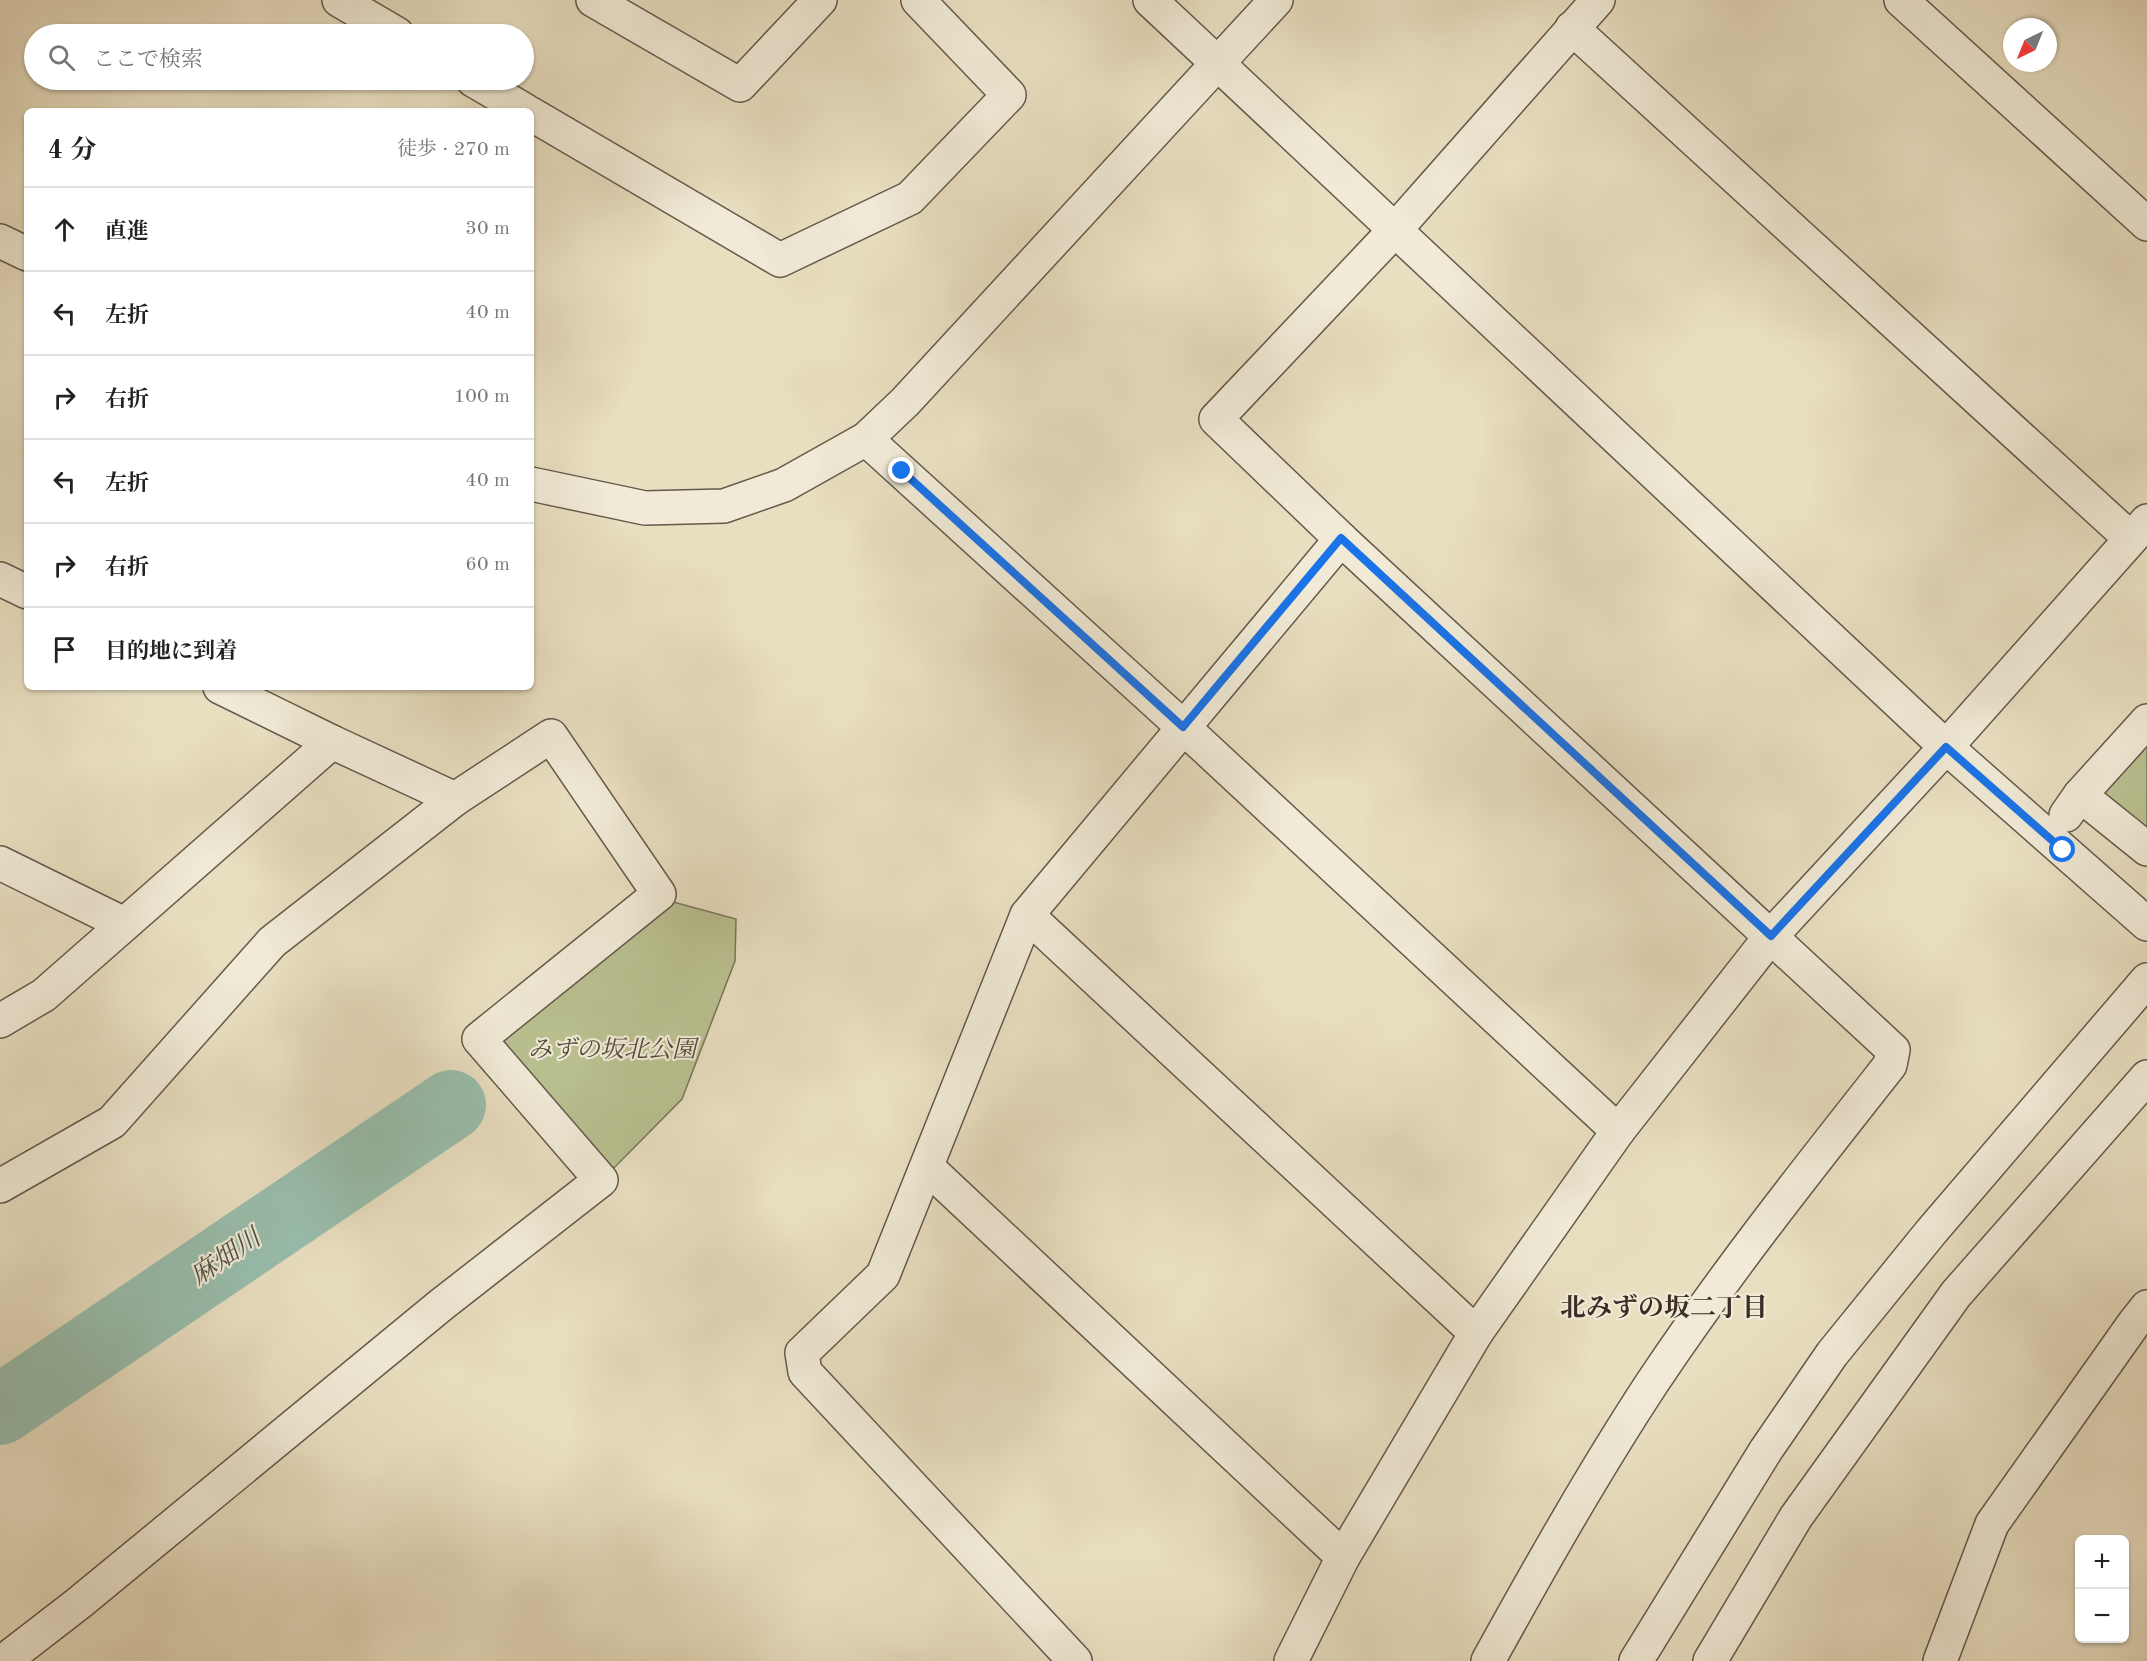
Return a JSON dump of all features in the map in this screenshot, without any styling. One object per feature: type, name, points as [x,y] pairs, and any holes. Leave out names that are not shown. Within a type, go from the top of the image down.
[{"type":"street","points":[[339,0],[380,24]]},
{"type":"street","points":[[593,0],[740,85],[820,0]]},
{"type":"street","points":[[534,116],[780,260],[910,198],[1009,95],[918,0]]},
{"type":"street","points":[[1150,0],[1946,747],[2147,924]]},
{"type":"street","points":[[534,485],[645,508],[723,506],[784,485],[867,439],[905,402],[1276,0]]},
{"type":"street","points":[[1488,1661],[1575,1504],[1653,1382],[1745,1249],[1890,1065],[1893,1050],[1341,538],[1216,418],[1395,230],[1598,0]]},
{"type":"street","points":[[1901,0],[2147,224]]},
{"type":"street","points":[[1291,1661],[1342,1557],[1476,1333],[1617,1131],[1771,936],[1946,747],[2139,529],[1572,28]]},
{"type":"street","points":[[490,90],[521,108]]},
{"type":"street","points":[[0,241],[24,253]]},
{"type":"street","points":[[867,439],[1183,727],[1617,1131]]},
{"type":"street","points":[[1075,1661],[805,1372],[802,1353],[883,1275],[928,1168],[1027,915],[1341,538]]},
{"type":"street","points":[[0,579],[24,591]]},
{"type":"street","points":[[226,690],[455,799]]},
{"type":"street","points":[[2147,721],[2073,805],[2147,849]]},
{"type":"street","points":[[0,1186],[112,1122],[272,942],[455,799],[551,736],[659,894],[479,1039],[602,1180],[441,1305],[88,1595],[4,1661]]},
{"type":"street","points":[[0,1021],[44,995],[332,742]]},
{"type":"street","points":[[0,863],[124,924]]},
{"type":"street","points":[[1027,915],[1476,1333]]},
{"type":"street","points":[[1636,1661],[1766,1450],[1832,1354],[1938,1223],[2147,980]]},
{"type":"street","points":[[1710,1661],[1796,1517],[1956,1294],[2147,1077]]},
{"type":"street","points":[[928,1168],[1342,1557]]},
{"type":"street","points":[[1940,1661],[1992,1524],[2134,1322],[2147,1307]]},
{"type":"green space","points":[[2147,744],[2147,842],[2092,801]]},
{"type":"green space","name":"みずの坂北公園","points":[[666,900],[736,919],[735,961],[682,1099],[608,1174],[493,1041]]},
{"type":"waterway","name":"麻畑川","points":[[0,1410],[451,1105]]},
{"type":"district","name":"北みずの坂二丁目","points":[[1664,1309]]},
{"type":"route","points":[[902,471],[1183,727],[1341,538],[1771,936],[1946,747],[2063,850]]}]
